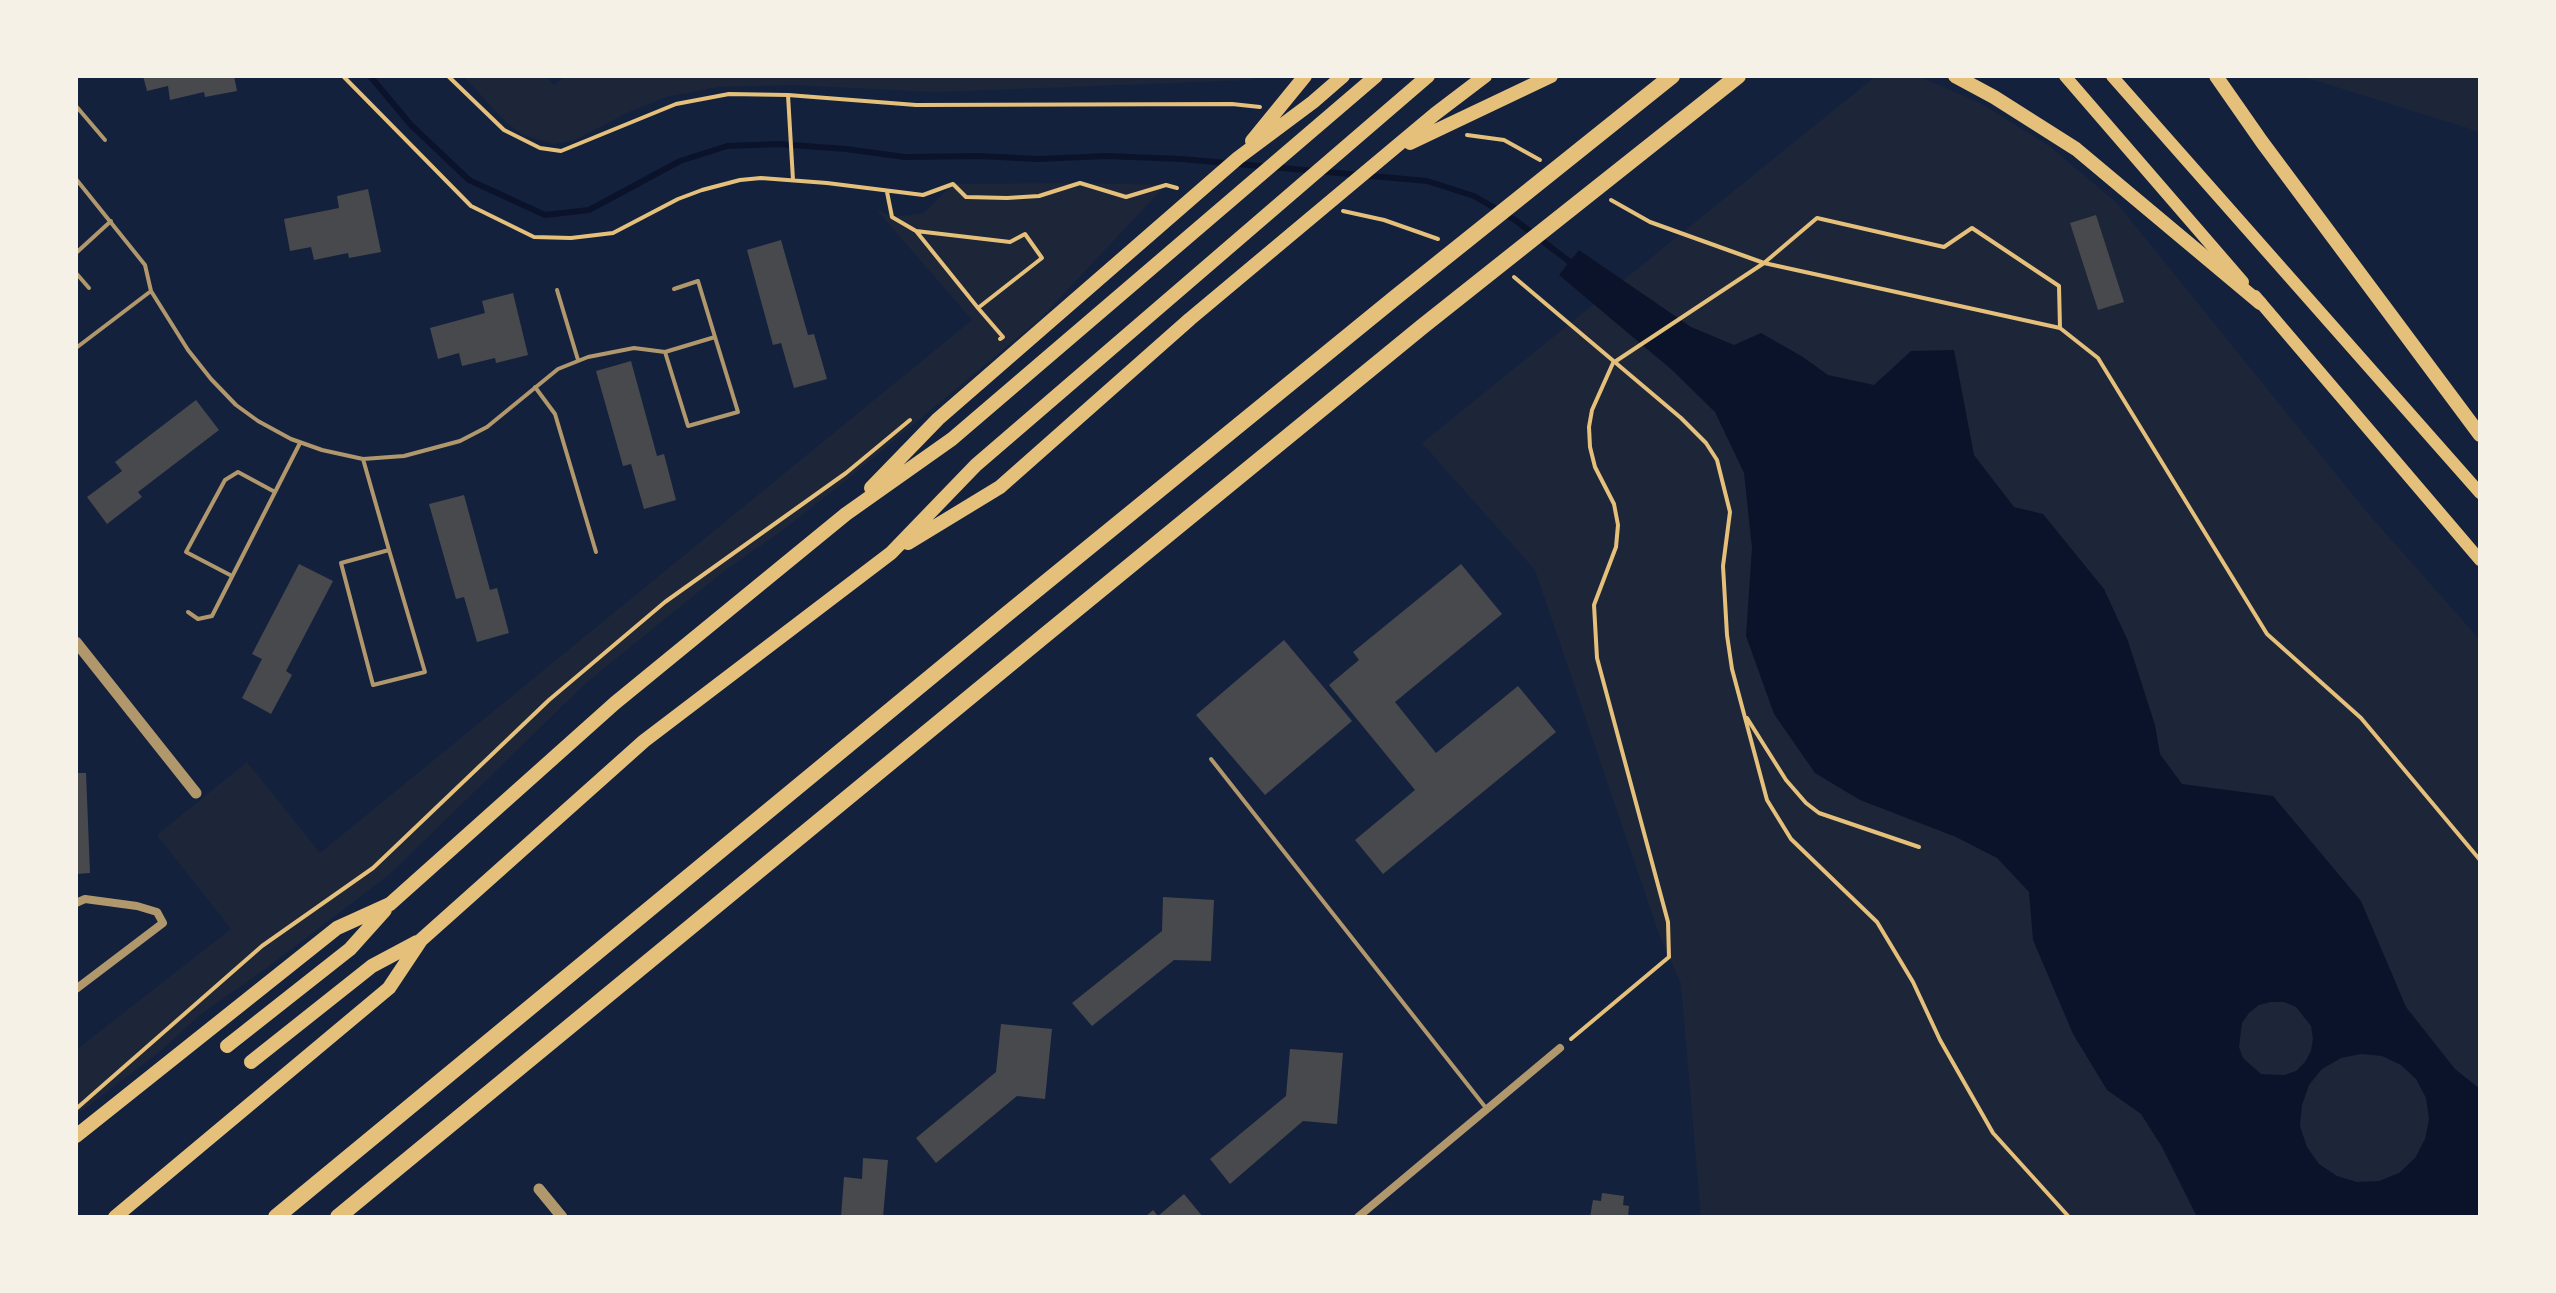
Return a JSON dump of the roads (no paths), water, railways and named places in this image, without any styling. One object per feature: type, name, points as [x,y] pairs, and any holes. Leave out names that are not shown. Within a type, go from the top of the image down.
[{"type":"highway","points":[[1238,158],[1305,76]]},
{"type":"highway","points":[[846,514],[938,419],[1238,158],[1343,76]]},
{"type":"highway","points":[[227,1046],[350,949],[390,904],[615,703],[846,514],[952,439],[1376,76]]},
{"type":"highway","points":[[891,553],[976,465],[1428,76]]},
{"type":"highway","points":[[251,1062],[372,966],[421,940],[644,741],[891,553],[1000,487],[1300,226],[1485,76]]},
{"type":"highway","points":[[1394,151],[1454,129],[1551,76]]},
{"type":"highway","points":[[276,1217],[1396,297],[1672,76]]},
{"type":"highway","points":[[338,1217],[1423,326],[1738,76]]},
{"type":"highway","points":[[1955,76],[2076,149],[2260,303]]},
{"type":"highway","points":[[2216,76],[2480,435]]},
{"type":"highway","points":[[76,1136],[337,928],[390,904]]},
{"type":"highway","points":[[115,1217],[389,988],[421,940]]},
{"type":"main road","points":[[2065,76],[2480,560]]},
{"type":"main road","points":[[2112,76],[2480,493]]},
{"type":"street","points":[[76,642],[196,793]]},
{"type":"street","points":[[76,903],[85,899],[137,906],[157,912],[163,923],[76,989]]},
{"type":"street","points":[[1358,1217],[1560,1048]]},
{"type":"street","points":[[539,1189],[562,1217]]},
{"type":"lane","points":[[76,106],[105,140]]},
{"type":"lane","points":[[76,179],[145,265],[151,291],[188,350],[219,388],[258,421],[300,443],[351,458],[404,456],[460,441],[487,427],[558,369],[578,360],[634,348],[665,352],[715,337]]},
{"type":"lane","points":[[76,253],[111,221]]},
{"type":"lane","points":[[76,273],[89,288]]},
{"type":"lane","points":[[665,352],[688,426],[738,412],[698,281],[674,289]]},
{"type":"lane","points":[[557,290],[578,360]]},
{"type":"lane","points":[[76,348],[151,291]]},
{"type":"lane","points":[[535,387],[555,414],[596,552]]},
{"type":"lane","points":[[188,612],[198,619],[212,616],[300,443]]},
{"type":"lane","points":[[363,459],[425,672],[373,685],[341,563],[389,550]]},
{"type":"lane","points":[[232,576],[186,552],[225,480],[238,472],[275,492]]},
{"type":"lane","points":[[1211,759],[1487,1110]]},
{"type":"waterway","points":[[370,76],[411,125],[469,180],[545,215],[589,210],[680,161],[727,146],[778,144],[905,157],[1038,159],[1106,156],[1182,159],[1427,181],[1474,196],[1515,220],[1570,262]]}]
